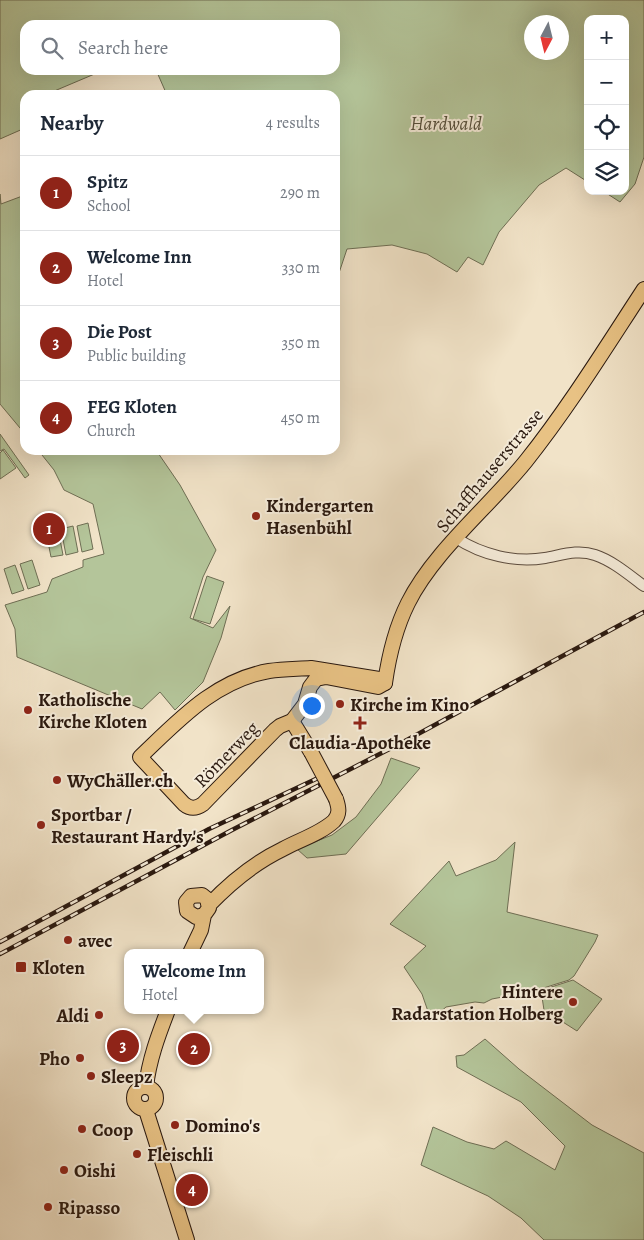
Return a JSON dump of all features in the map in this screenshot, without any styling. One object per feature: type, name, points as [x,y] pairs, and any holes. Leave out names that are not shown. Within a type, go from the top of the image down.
[{"type":"main road","name":"Schaffhauserstrasse","points":[[385,683],[392,643],[408,603],[434,564],[526,461],[644,289]]},
{"type":"main road","points":[[309,690],[297,669],[311,668],[379,679],[385,683]]},
{"type":"main road","name":"Römerweg","points":[[297,669],[268,671],[242,678],[222,687],[187,713],[140,757],[184,804],[189,808],[196,808],[203,804],[275,730],[292,722],[305,704],[313,682],[321,677],[378,687],[385,683]]},
{"type":"main road","points":[[192,949],[201,930],[202,908],[251,867],[282,849],[312,835],[332,822],[338,815],[339,810],[336,799],[311,752],[292,722]]},
{"type":"main road","points":[[166,1014],[149,1064],[146,1087],[137,1091],[134,1100],[138,1107],[146,1110],[187,1240]]},
{"type":"street","points":[[456,538],[482,551],[515,559],[545,558],[573,552],[594,554],[611,563],[644,586]]},
{"type":"green space","name":"Hardwald","points":[[0,0],[644,0],[644,157],[635,184],[629,191],[629,15],[584,15],[584,179],[566,168],[539,185],[499,232],[483,265],[468,257],[457,272],[427,254],[392,245],[347,249],[340,270],[340,90],[165,90],[158,75],[340,75],[340,20],[20,20],[20,75],[92,75],[57,90],[20,90],[20,130],[0,139]]},
{"type":"green space","points":[[0,194],[1,204],[20,197],[20,428],[0,404]]},
{"type":"green space","name":"Hardwald","points":[[609,195],[626,195],[620,202]]},
{"type":"green space","points":[[0,434],[29,475],[25,478],[4,449],[0,451]]},
{"type":"green space","points":[[3,450],[16,468],[0,479],[0,453]]},
{"type":"green space","points":[[42,455],[159,455],[180,485],[216,550],[203,577],[190,618],[213,628],[230,606],[221,638],[203,682],[175,710],[160,692],[142,709],[17,657],[15,629],[5,605],[47,592],[52,579],[83,567],[83,560],[104,554],[93,504],[64,490],[54,470]]},
{"type":"green space","points":[[88,523],[93,549],[82,552],[77,526]]},
{"type":"green space","points":[[73,526],[78,552],[66,555],[61,529]]},
{"type":"green space","points":[[58,529],[63,555],[51,557],[46,532]]},
{"type":"green space","points":[[32,560],[40,585],[28,589],[20,564]]},
{"type":"green space","points":[[15,565],[24,590],[12,594],[4,569]]},
{"type":"green space","points":[[207,576],[224,582],[210,624],[193,619]]},
{"type":"green space","points":[[391,758],[420,768],[346,854],[307,858],[297,849],[332,835],[356,817],[381,784]]},
{"type":"green space","points":[[515,842],[507,912],[598,935],[595,942],[574,976],[569,980],[534,991],[492,999],[484,1003],[475,1002],[446,1007],[431,1020],[422,994],[404,967],[426,946],[390,924],[449,861],[456,876],[496,860]]},
{"type":"green space","points":[[573,980],[602,999],[577,1031],[544,1010],[542,997],[545,989]]},
{"type":"green space","points":[[485,1039],[519,1069],[592,1125],[644,1153],[644,1240],[544,1240],[521,1218],[488,1196],[421,1165],[433,1127],[467,1142],[494,1149],[506,1141],[555,1170],[565,1146],[521,1102],[457,1067],[456,1056],[464,1055]]},
{"type":"railway","points":[[0,954],[232,830],[405,741],[644,612]]},
{"type":"railway","points":[[0,942],[209,829],[318,778]]},
{"type":"place","name":"Kindergarten Hasenbühl","points":[[256,516]]},
{"type":"place","name":"Spitz","points":[[49,529]]},
{"type":"place","name":"Kirche im Kino","points":[[340,704]]},
{"type":"place","name":"Katholische Kirche Kloten","points":[[28,710]]},
{"type":"place","name":"Claudia-Apotheke","points":[[360,723]]},
{"type":"place","name":"WyChäller.ch","points":[[57,780]]},
{"type":"place","name":"Sportbar / Restaurant Hardy's","points":[[41,825]]},
{"type":"place","name":"avec","points":[[68,940]]},
{"type":"place","name":"Kloten","points":[[21,967]]},
{"type":"place","name":"Hintere Radarstation Holberg","points":[[573,1002]]},
{"type":"place","name":"Aldi","points":[[99,1015]]},
{"type":"place","name":"Die Post","points":[[123,1046]]},
{"type":"place","name":"Welcome Inn","points":[[194,1049]]},
{"type":"place","name":"Pho","points":[[80,1058]]},
{"type":"place","name":"Sleepz","points":[[91,1076]]},
{"type":"place","name":"Domino's","points":[[175,1125]]},
{"type":"place","name":"Coop","points":[[82,1129]]},
{"type":"place","name":"Fleischli","points":[[137,1154]]},
{"type":"place","name":"Oishi","points":[[64,1170]]},
{"type":"place","name":"FEG Kloten","points":[[192,1190]]},
{"type":"place","name":"Ripasso","points":[[48,1207]]}]
